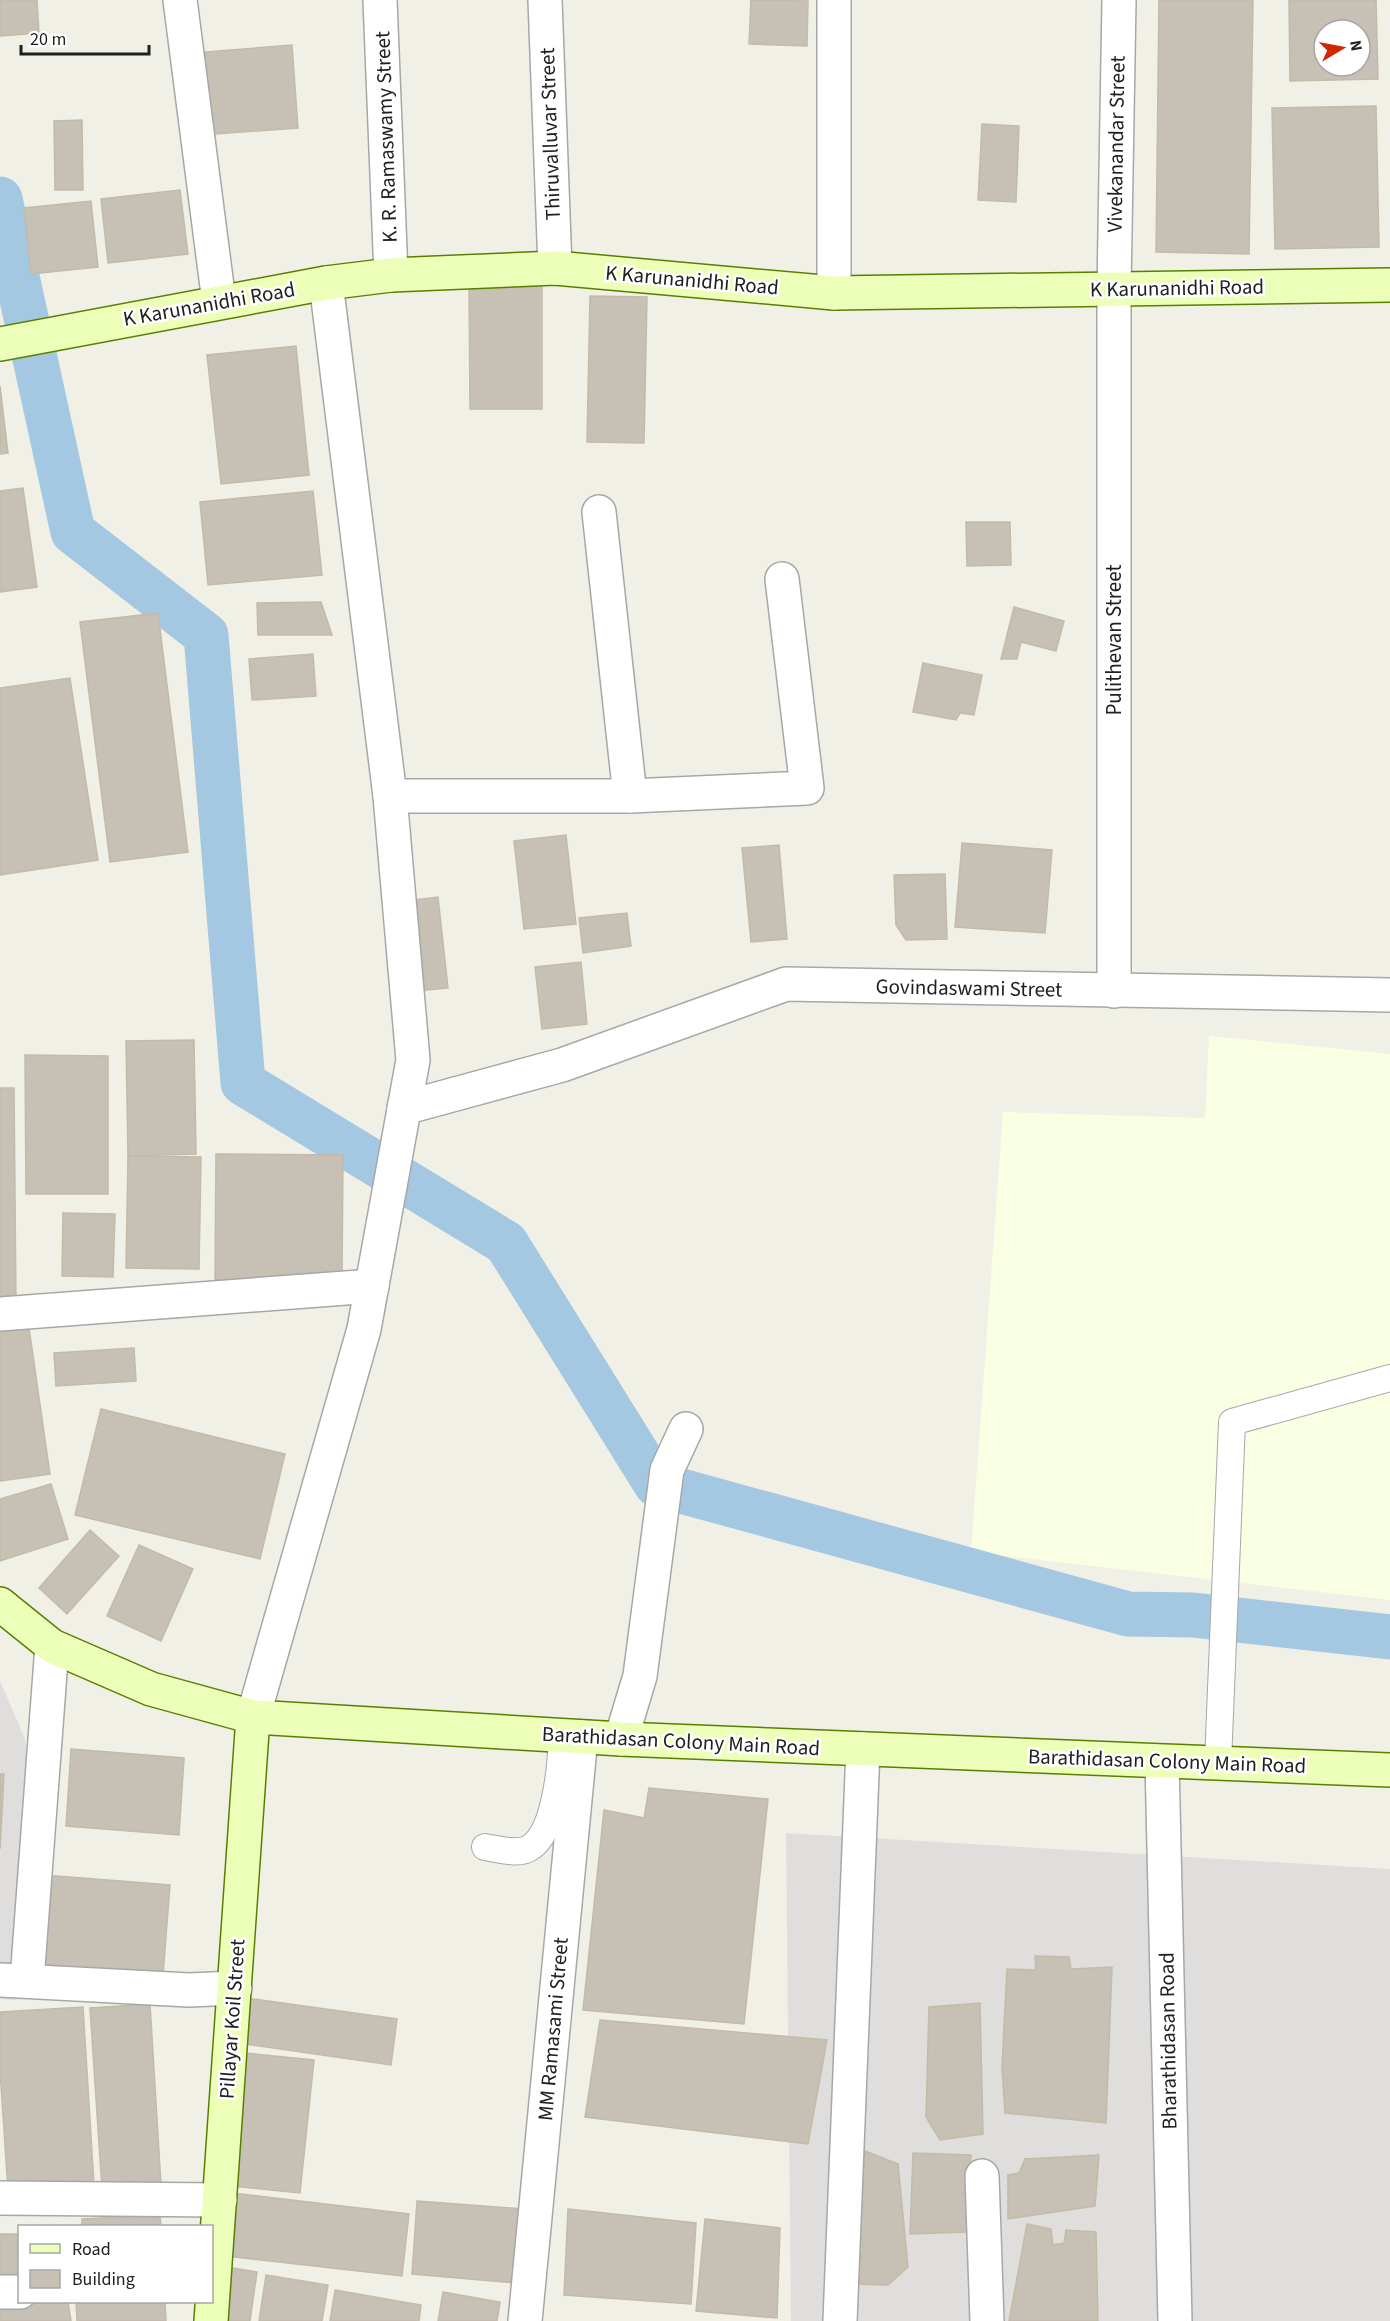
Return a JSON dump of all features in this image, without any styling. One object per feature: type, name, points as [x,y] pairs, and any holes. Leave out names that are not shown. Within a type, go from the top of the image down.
[{"type":"street","points":[[180,0],[219,302]]},
{"type":"street","name":"K. R. Ramaswamy Street","points":[[380,0],[391,275]]},
{"type":"street","name":"Thiruvalluvar Street","points":[[545,0],[555,268]]},
{"type":"street","points":[[834,0],[834,293]]},
{"type":"street","name":"Vivekanandar Street","points":[[1114,289],[1119,0]]},
{"type":"street","name":"K Karunanidhi Road","points":[[0,344],[326,283],[391,275],[555,268],[834,293],[1390,285]]},
{"type":"street","points":[[253,1717],[364,1329],[413,1060],[390,796],[326,283]]},
{"type":"street","name":"Pulithevan Street","points":[[1114,289],[1114,991]]},
{"type":"street","points":[[599,512],[630,796]]},
{"type":"street","points":[[390,796],[630,796],[807,788],[782,579]]},
{"type":"street","name":"Govindaswami Street","points":[[404,1108],[562,1065],[786,984],[1390,995]]},
{"type":"street","points":[[0,1314],[372,1286]]},
{"type":"street","points":[[621,1739],[640,1676],[668,1470],[686,1429]]},
{"type":"street","name":"Barathidasan Colony Main Road","points":[[0,1604],[52,1646],[151,1689],[253,1717],[571,1737],[1390,1770]]},
{"type":"street","points":[[52,1646],[14,1980],[189,1990],[234,1988]]},
{"type":"street","name":"Pillayar Koil Street","points":[[213,2288],[253,1717]]},
{"type":"street","name":"MM Ramasami Street","points":[[525,2321],[571,1737]]},
{"type":"street","points":[[840,2321],[863,1749]]},
{"type":"street","name":"Bharathidasan Road","points":[[1162,1762],[1175,2321]]},
{"type":"street","points":[[982,2176],[987,2321]]},
{"type":"street","points":[[0,2198],[220,2199]]},
{"type":"street","points":[[0,2292],[18,2292]]},
{"type":"street","name":"Pillayar Koil Street","points":[[211,2321],[212,2303]]},
{"type":"lane","points":[[1218,1762],[1232,1422],[1390,1378]]},
{"type":"lane","points":[[485,1847],[516,1851],[531,1847],[540,1836],[555,1799],[561,1766],[571,1737]]},
{"type":"shaded area","points":[[1209,1036],[1390,1054],[1390,1600],[971,1552],[1003,1112],[1205,1118]]},
{"type":"shaded area","points":[[0,1681],[25,1739],[30,1792],[15,2000],[0,1999]]},
{"type":"shaded area","points":[[786,1833],[1390,1869],[1390,2321],[791,2321]]},
{"type":"building","points":[[0,0],[37,0],[39,33],[0,36]]},
{"type":"building","points":[[751,0],[808,1],[807,46],[749,44]]},
{"type":"building","points":[[1159,0],[1253,0],[1249,254],[1156,252]]},
{"type":"building","points":[[1289,0],[1376,0],[1378,79],[1290,81]]},
{"type":"building","points":[[292,45],[298,128],[201,135],[194,53]]},
{"type":"building","points":[[1376,106],[1379,247],[1275,249],[1272,108]]},
{"type":"building","points":[[82,120],[83,190],[55,190],[54,121]]},
{"type":"building","points":[[982,124],[1019,126],[1016,202],[978,200]]},
{"type":"building","points":[[180,190],[188,254],[108,263],[101,199]]},
{"type":"building","points":[[91,201],[98,267],[31,274],[24,208]]},
{"type":"building","points":[[469,284],[542,284],[542,409],[470,409]]},
{"type":"building","points":[[590,296],[647,297],[644,443],[587,442]]},
{"type":"building","points":[[296,346],[309,475],[221,484],[207,355]]},
{"type":"building","points":[[0,386],[8,453],[0,454]]},
{"type":"building","points":[[23,488],[37,587],[0,592],[0,491]]},
{"type":"building","points":[[313,491],[322,575],[208,585],[200,502]]},
{"type":"building","points":[[966,522],[1010,522],[1011,565],[967,566]]},
{"type":"building","points":[[321,602],[332,635],[258,635],[257,603]]},
{"type":"building","points":[[1014,607],[1064,621],[1056,651],[1021,642],[1017,659],[1001,659]]},
{"type":"building","points":[[158,613],[188,852],[110,862],[80,622]]},
{"type":"building","points":[[313,654],[316,696],[252,700],[249,659]]},
{"type":"building","points":[[923,663],[982,675],[974,715],[960,713],[956,720],[913,712]]},
{"type":"building","points":[[70,678],[98,860],[0,875],[0,688]]},
{"type":"building","points":[[566,835],[576,924],[524,929],[514,841]]},
{"type":"building","points":[[962,843],[1052,850],[1045,933],[955,927]]},
{"type":"building","points":[[779,845],[787,939],[751,942],[742,848]]},
{"type":"building","points":[[945,874],[947,939],[906,940],[896,925],[894,875]]},
{"type":"building","points":[[438,897],[448,988],[415,991],[406,901]]},
{"type":"building","points":[[627,913],[631,946],[583,953],[579,918]]},
{"type":"building","points":[[581,962],[587,1024],[542,1029],[535,967]]},
{"type":"building","points":[[194,1040],[196,1154],[128,1156],[126,1041]]},
{"type":"building","points":[[25,1055],[108,1056],[108,1194],[26,1194]]},
{"type":"building","points":[[0,1088],[14,1088],[16,1306],[0,1306]]},
{"type":"building","points":[[216,1154],[343,1155],[342,1280],[215,1280]]},
{"type":"building","points":[[128,1156],[201,1157],[199,1269],[126,1268]]},
{"type":"building","points":[[63,1213],[115,1214],[113,1277],[62,1276]]},
{"type":"building","points":[[28,1321],[50,1474],[0,1481],[0,1325]]},
{"type":"building","points":[[134,1348],[136,1381],[56,1386],[54,1353]]},
{"type":"building","points":[[101,1409],[285,1454],[260,1559],[75,1515]]},
{"type":"building","points":[[51,1484],[68,1539],[0,1561],[0,1499]]},
{"type":"building","points":[[90,1530],[119,1556],[67,1614],[39,1588]]},
{"type":"building","points":[[139,1545],[193,1569],[161,1641],[107,1616]]},
{"type":"building","points":[[71,1749],[184,1758],[179,1835],[66,1826]]},
{"type":"building","points":[[0,1774],[4,1774],[0,1849]]},
{"type":"building","points":[[649,1788],[768,1799],[744,2024],[583,2010],[604,1810],[644,1818]]},
{"type":"building","points":[[44,1875],[170,1885],[163,1975],[37,1966]]},
{"type":"building","points":[[1035,1956],[1069,1957],[1071,1969],[1112,1967],[1106,2123],[1005,2113],[1002,2067],[1007,1969],[1036,1970]]},
{"type":"building","points":[[246,1998],[397,2019],[391,2065],[239,2043]]},
{"type":"building","points":[[980,2003],[983,2134],[940,2140],[926,2117],[929,2007]]},
{"type":"building","points":[[150,2004],[161,2185],[102,2189],[90,2008]]},
{"type":"building","points":[[83,2007],[94,2185],[8,2190],[0,2070],[0,2012]]},
{"type":"building","points":[[600,2020],[827,2040],[808,2144],[585,2117]]},
{"type":"building","points":[[245,2053],[314,2060],[300,2193],[232,2186]]},
{"type":"building","points":[[865,2151],[898,2164],[908,2267],[888,2285],[853,2284]]},
{"type":"building","points":[[913,2153],[971,2155],[966,2232],[910,2234]]},
{"type":"building","points":[[1099,2155],[1095,2206],[1008,2219],[1008,2175],[1019,2173],[1025,2159]]},
{"type":"building","points":[[224,2192],[409,2214],[402,2276],[217,2255]]},
{"type":"building","points":[[417,2201],[523,2209],[517,2283],[412,2274]]},
{"type":"building","points":[[568,2209],[696,2223],[691,2304],[564,2295]]},
{"type":"building","points":[[160,2215],[161,2225],[82,2225],[82,2219]]},
{"type":"building","points":[[705,2219],[780,2228],[777,2318],[696,2311]]},
{"type":"building","points":[[1027,2224],[1051,2229],[1053,2245],[1064,2243],[1066,2230],[1096,2232],[1098,2321],[1009,2321]]},
{"type":"building","points":[[0,2234],[18,2234],[18,2281],[0,2281]]},
{"type":"building","points":[[226,2267],[257,2272],[250,2321],[218,2321]]},
{"type":"building","points":[[266,2275],[328,2285],[322,2321],[259,2321]]},
{"type":"building","points":[[335,2290],[421,2305],[419,2321],[330,2321]]},
{"type":"building","points":[[443,2292],[500,2302],[497,2321],[438,2321]]},
{"type":"building","points":[[0,2300],[18,2301],[18,2303],[68,2303],[71,2321],[0,2321]]},
{"type":"building","points":[[76,2303],[165,2303],[166,2321],[77,2321]]},
{"type":"waterway","points":[[0,199],[73,532],[206,635],[243,1083],[506,1243],[656,1484],[1128,1614],[1193,1615],[1390,1637]]}]
